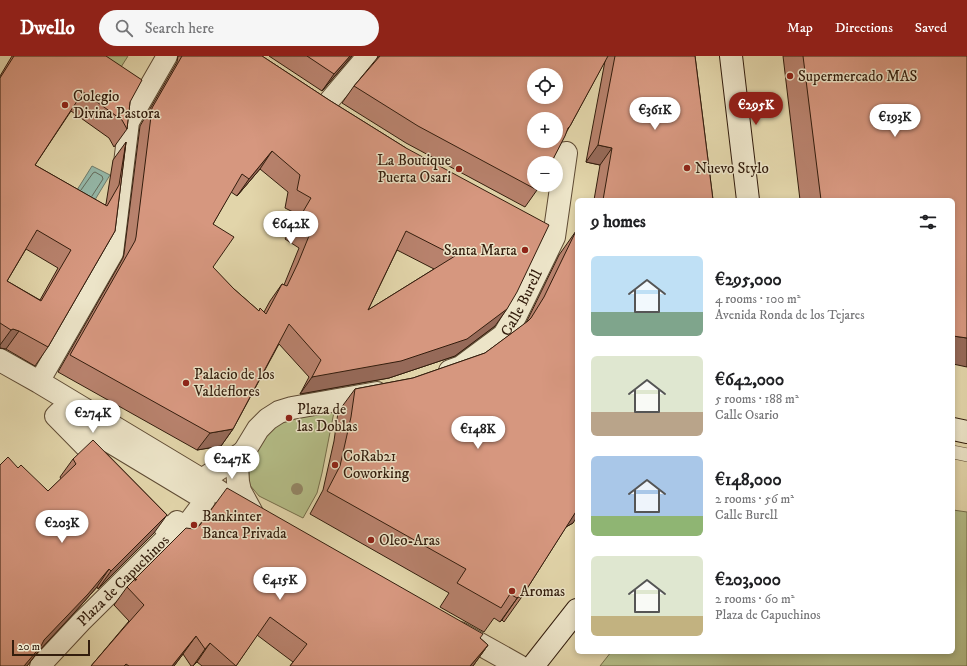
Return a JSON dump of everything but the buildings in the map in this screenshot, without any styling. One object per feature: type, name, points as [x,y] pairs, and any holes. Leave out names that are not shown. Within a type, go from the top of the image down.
[{"type":"street","points":[[39,382],[113,253],[128,122],[167,56]]},
{"type":"street","points":[[343,119],[317,103],[367,56]]},
{"type":"street","points":[[731,56],[748,198]]},
{"type":"street","name":"Calle Burell","points":[[434,376],[461,368],[504,335],[516,315],[554,237],[566,153]]},
{"type":"street","points":[[0,360],[39,382],[198,487],[260,518],[240,491],[238,482],[238,468],[244,452],[258,429],[268,419],[279,412],[292,408],[399,388]]},
{"type":"street","name":"Plaza de Capuchinos","points":[[59,412],[198,487],[205,500],[178,536],[172,529],[165,528],[55,416],[59,412]]},
{"type":"street","points":[[955,429],[967,432]]},
{"type":"street","points":[[198,487],[244,452]]},
{"type":"street","name":"Plaza de Capuchinos","points":[[40,666],[81,622],[164,540],[172,529]]},
{"type":"street","points":[[533,666],[575,613]]},
{"type":"street","points":[[444,623],[519,666]]},
{"type":"lane","points":[[955,452],[967,455]]},
{"type":"green space","points":[[85,56],[128,56],[116,75]]},
{"type":"green space","points":[[334,412],[317,493],[303,518],[259,496],[249,484],[249,463],[265,432],[292,414]]},
{"type":"green space","points":[[955,510],[967,512],[967,666],[600,666],[609,654],[955,654]]},
{"type":"water","points":[[92,166],[110,175],[90,208],[72,198]]},
{"type":"place","name":"Supermercado MAS","points":[[790,76]]},
{"type":"place","name":"Colegio Divina Pastora","points":[[65,105]]},
{"type":"place","name":"Nuevo Stylo","points":[[687,168]]},
{"type":"place","name":"La Boutique Puerta Osari","points":[[459,169]]},
{"type":"place","name":"Santa Marta","points":[[525,250]]},
{"type":"place","name":"Palacio de los Valdeflores","points":[[186,383]]},
{"type":"place","name":"Plaza de las Doblas","points":[[289,418]]},
{"type":"place","name":"CoRab21 Coworking","points":[[335,465]]},
{"type":"place","name":"Bankinter Banca Privada","points":[[194,525]]},
{"type":"place","name":"Oleo-Aras","points":[[371,540]]},
{"type":"place","name":"Aromas","points":[[512,591]]}]
